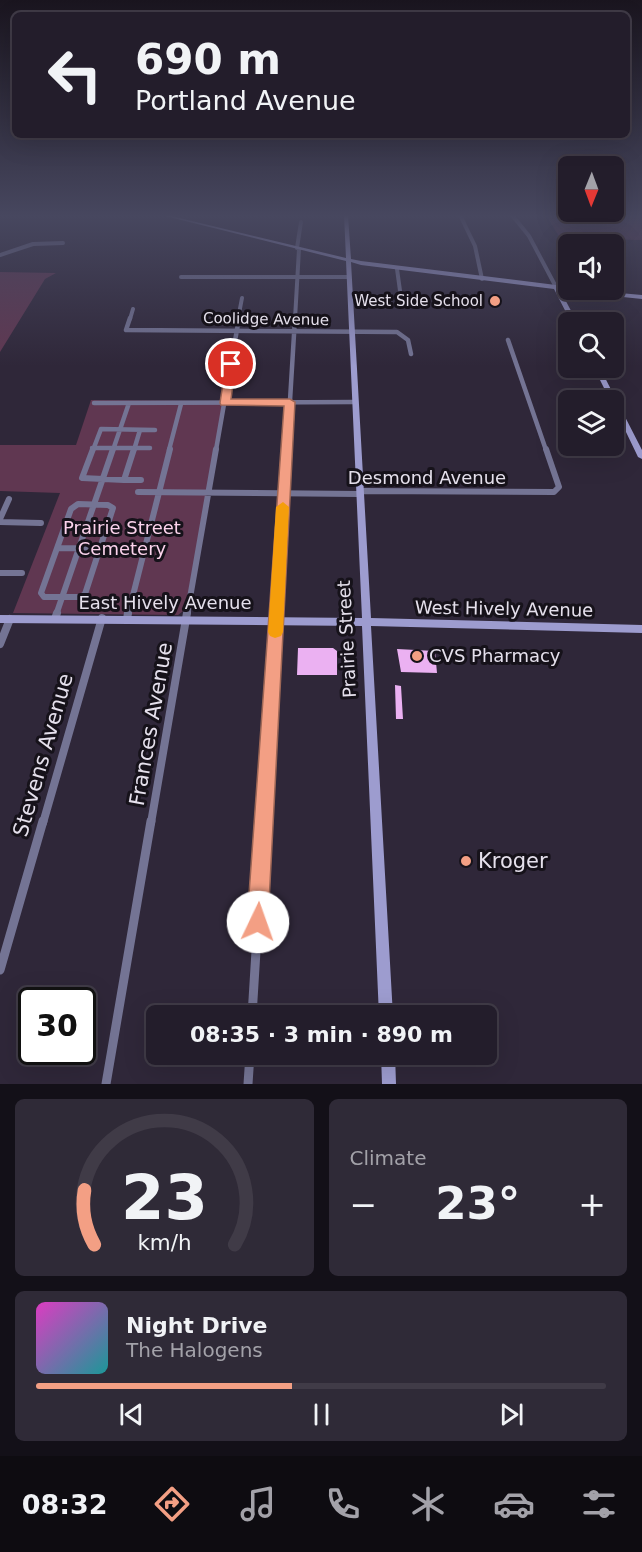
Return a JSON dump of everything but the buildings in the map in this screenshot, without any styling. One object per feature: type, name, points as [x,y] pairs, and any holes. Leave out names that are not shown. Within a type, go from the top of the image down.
[{"type":"main road","name":"Prairie Street","points":[[348,266],[385,1005]]},
{"type":"main road","points":[[378,266],[556,287],[569,312]]},
{"type":"main road","points":[[624,295],[642,297]]},
{"type":"main road","points":[[602,378],[642,457]]},
{"type":"main road","name":"East Hively Avenue","points":[[5,619],[102,618],[366,622]]},
{"type":"main road","name":"West Hively Avenue","points":[[366,622],[642,629]]},
{"type":"main road","points":[[388,1065],[389,1084]]},
{"type":"street","points":[[253,1005],[297,266]]},
{"type":"street","points":[[482,266],[482,279]]},
{"type":"street","points":[[545,266],[556,287]]},
{"type":"street","points":[[397,269],[402,305]]},
{"type":"street","points":[[181,277],[348,277]]},
{"type":"street","name":"Frances Avenue","points":[[106,1084],[243,298]]},
{"type":"street","name":"Coolidge Avenue","points":[[133,309],[126,330],[397,332],[406,335],[411,354]]},
{"type":"street","name":"Desmond Avenue","points":[[138,492],[359,494],[363,491],[548,493],[558,490],[507,340]]},
{"type":"street","points":[[94,403],[354,402]]},
{"type":"street","points":[[55,619],[129,403]]},
{"type":"street","points":[[127,619],[181,404]]},
{"type":"street","points":[[141,480],[82,478],[100,429],[155,430]]},
{"type":"street","points":[[124,480],[140,430]]},
{"type":"street","points":[[92,447],[150,448]]},
{"type":"street","points":[[9,499],[0,521],[41,522]]},
{"type":"street","points":[[78,504],[94,504],[108,505],[113,508],[85,594],[81,597],[44,597],[41,593],[71,509],[78,504]]},
{"type":"street","points":[[58,548],[121,549]]},
{"type":"street","points":[[0,573],[22,573]]},
{"type":"street","name":"Stevens Avenue","points":[[0,970],[102,618]]},
{"type":"street","points":[[0,644],[5,619]]},
{"type":"street","points":[[248,1084],[249,1065]]},
{"type":"green space","points":[[0,272],[56,273],[45,279],[0,352]]},
{"type":"green space","name":"Prairie Street Cemetery","points":[[91,400],[223,401],[187,608],[178,615],[13,613],[60,493],[0,491],[0,445],[76,445]]},
{"type":"slow traffic","points":[[275,632],[283,507]]},
{"type":"place","name":"West Side School","points":[[495,301]]},
{"type":"place","name":"CVS Pharmacy","points":[[417,656]]},
{"type":"place","name":"Kroger","points":[[466,861]]},
{"type":"route","points":[[231,364],[225,403],[290,402],[258,922]]}]
